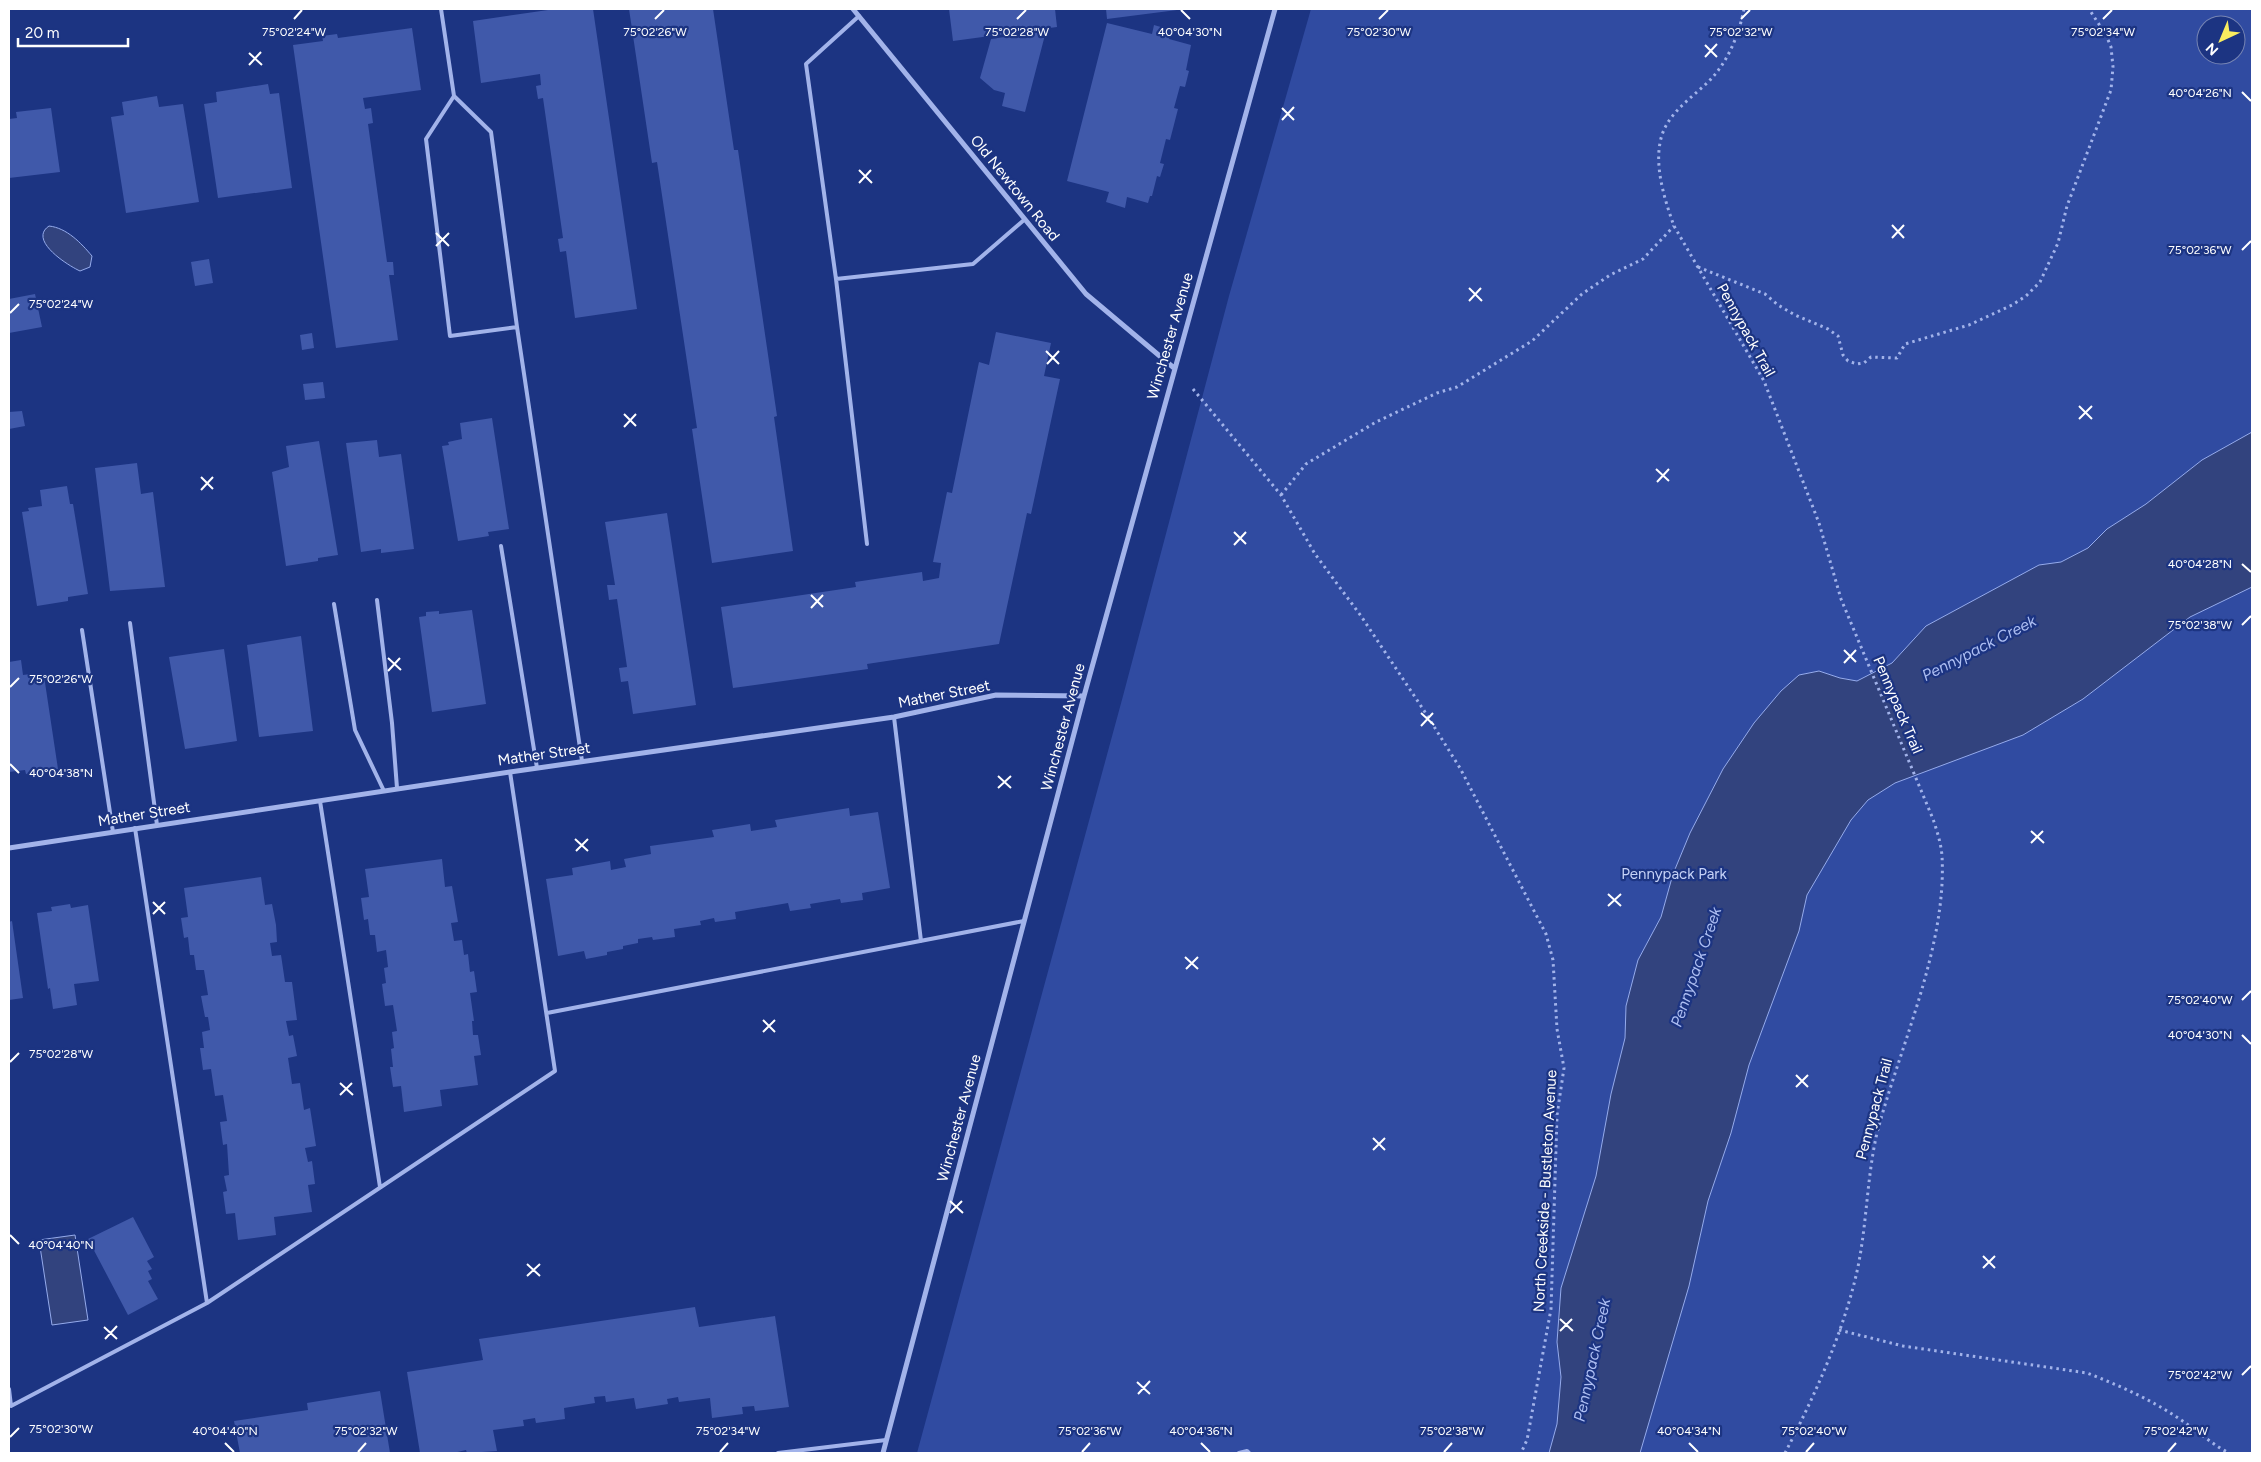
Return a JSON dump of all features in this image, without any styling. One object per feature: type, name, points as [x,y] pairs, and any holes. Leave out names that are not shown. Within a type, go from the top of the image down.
[{"type":"street","name":"Old Newtown Road","points":[[853,9],[1086,294],[1174,368]]},
{"type":"street","name":"Winchester Avenue","points":[[883,1453],[1084,696],[1275,9]]},
{"type":"street","name":"Mather Street","points":[[9,848],[397,788],[894,717],[996,696],[1084,696]]},
{"type":"lane","points":[[441,9],[454,96],[491,132],[517,327],[582,761]]},
{"type":"lane","points":[[859,16],[806,64],[836,279],[867,544]]},
{"type":"lane","points":[[454,96],[426,139],[450,336],[517,327]]},
{"type":"lane","points":[[836,279],[973,264],[1024,220]]},
{"type":"lane","points":[[501,546],[537,768]]},
{"type":"lane","points":[[377,600],[392,723],[397,788]]},
{"type":"lane","points":[[334,604],[354,730],[384,791]]},
{"type":"lane","points":[[130,623],[157,825]]},
{"type":"lane","points":[[82,630],[113,832]]},
{"type":"lane","points":[[894,717],[921,941]]},
{"type":"lane","points":[[9,1389],[11,1406],[207,1303],[555,1071],[510,772]]},
{"type":"lane","points":[[320,800],[380,1187]]},
{"type":"lane","points":[[136,828],[207,1303]]},
{"type":"lane","points":[[546,1013],[1024,921]]},
{"type":"lane","points":[[778,1453],[886,1440]]},
{"type":"lane","points":[[1239,1453],[1247,1451],[1248,1453]]},
{"type":"path","name":"Pennypack Trail","points":[[1744,9],[1741,25],[1723,63],[1713,76],[1672,116],[1665,128],[1660,142],[1661,171],[1668,210],[1674,226],[1764,381],[1819,523],[1842,599],[1933,819],[1942,856],[1935,935],[1924,980],[1871,1158],[1855,1281],[1839,1330],[1812,1399],[1785,1453]]},
{"type":"path","points":[[1698,267],[1765,294],[1778,305],[1828,329],[1838,336],[1843,355],[1848,361],[1857,364],[1871,357],[1897,358],[1905,344],[1969,326],[2012,306],[2040,282],[2058,243],[2067,206],[2111,90],[2114,67],[2111,47],[2106,34],[2089,9]]},
{"type":"path","points":[[1280,495],[1306,464],[1376,422],[1437,393],[1457,387],[1532,341],[1582,294],[1610,275],[1643,259],[1674,226]]},
{"type":"path","name":"North Creekside - Bustleton Avenue","points":[[1174,368],[1280,495],[1315,554],[1361,616],[1460,768],[1546,934],[1551,952],[1557,1029],[1564,1068],[1557,1115],[1554,1283],[1541,1374],[1527,1440],[1521,1453]]},
{"type":"path","points":[[1839,1330],[1903,1346],[2087,1373],[2148,1400],[2229,1453]]},
{"type":"green space","name":"Pennypack Park","points":[[1311,9],[2252,9],[2252,1453],[917,1453],[1123,696],[1229,296]]},
{"type":"water","points":[[49,226],[68,233],[83,246],[92,256],[90,267],[80,271],[52,252],[43,238],[44,232]]},
{"type":"water","name":"Pennypack Creek","points":[[2252,432],[2252,587],[2190,617],[2083,699],[2023,735],[1895,783],[1868,800],[1851,820],[1807,895],[1799,931],[1749,1065],[1731,1133],[1708,1201],[1689,1286],[1640,1453],[1549,1453],[1557,1424],[1561,1377],[1557,1342],[1561,1288],[1596,1176],[1611,1094],[1625,1038],[1626,1006],[1638,960],[1661,917],[1673,874],[1690,833],[1723,769],[1754,723],[1781,691],[1799,675],[1819,671],[1857,681],[1892,663],[1926,626],[2039,565],[2061,562],[2088,548],[2107,529],[2146,504],[2202,460]]},
{"type":"water","points":[[75,1235],[88,1320],[52,1325],[39,1240]]},
{"type":"building","points":[[548,9],[593,9],[637,309],[575,318],[566,251],[560,252],[558,239],[563,238],[543,98],[538,99],[536,86],[541,85],[540,74],[481,83],[473,21]]},
{"type":"building","points":[[629,9],[713,9],[734,150],[738,150],[777,416],[774,417],[793,551],[712,563],[692,429],[697,428],[657,162],[652,163]]},
{"type":"building","points":[[949,9],[1055,9],[1057,27],[953,41]]},
{"type":"building","points":[[1106,9],[1177,9],[1177,10],[1107,19]]},
{"type":"building","points":[[1107,23],[1152,34],[1154,25],[1171,30],[1169,39],[1191,45],[1186,70],[1189,71],[1185,87],[1180,86],[1174,108],[1178,109],[1170,140],[1166,139],[1160,163],[1164,164],[1160,177],[1157,176],[1152,196],[1150,196],[1148,203],[1127,197],[1125,208],[1106,202],[1109,192],[1067,181]]},
{"type":"building","points":[[412,28],[421,90],[363,98],[365,109],[371,108],[373,123],[368,124],[387,262],[393,262],[394,275],[389,275],[398,340],[336,348],[293,45],[323,41],[322,36],[337,34],[338,38]]},
{"type":"building","points":[[1046,31],[1025,112],[1002,106],[1005,93],[994,90],[980,78],[991,39]]},
{"type":"building","points":[[268,84],[270,94],[279,93],[292,188],[218,198],[204,104],[217,102],[216,92]]},
{"type":"building","points":[[157,96],[159,107],[183,104],[199,202],[126,213],[111,117],[124,115],[122,102]]},
{"type":"building","points":[[51,108],[60,172],[9,178],[9,119],[17,118],[16,112]]},
{"type":"building","points":[[209,259],[213,283],[195,286],[191,262]]},
{"type":"building","points":[[35,294],[42,327],[9,333],[9,299]]},
{"type":"building","points":[[996,332],[1051,343],[1044,376],[1060,379],[1031,514],[1027,513],[999,644],[867,664],[868,669],[733,688],[721,607],[856,587],[855,582],[922,572],[923,581],[939,578],[941,563],[933,562],[947,492],[952,493],[979,362],[989,365]]},
{"type":"building","points":[[312,333],[314,348],[302,350],[300,335]]},
{"type":"building","points":[[323,382],[325,398],[305,400],[303,384]]},
{"type":"building","points":[[22,411],[25,426],[9,429],[9,412]]},
{"type":"building","points":[[492,418],[509,529],[488,532],[489,536],[458,541],[442,446],[449,445],[448,442],[462,439],[460,423]]},
{"type":"building","points":[[377,440],[379,457],[401,454],[414,549],[381,553],[381,549],[361,552],[346,443]]},
{"type":"building","points":[[319,441],[338,555],[318,558],[318,561],[286,566],[272,472],[289,467],[286,446]]},
{"type":"building","points":[[137,463],[141,494],[153,492],[165,587],[110,591],[95,468]]},
{"type":"building","points":[[67,486],[70,504],[73,504],[88,594],[68,597],[68,601],[37,606],[22,512],[29,511],[28,508],[42,506],[40,490]]},
{"type":"building","points":[[667,513],[696,705],[633,714],[628,681],[621,682],[619,668],[627,667],[617,599],[609,600],[607,585],[615,585],[605,522]]},
{"type":"building","points":[[472,610],[486,704],[432,712],[419,617],[426,616],[426,612],[439,611],[439,614]]},
{"type":"building","points":[[301,636],[313,731],[259,737],[247,645]]},
{"type":"building","points":[[224,649],[237,741],[185,749],[169,657]]},
{"type":"building","points":[[21,660],[23,675],[38,673],[38,677],[44,676],[58,769],[26,774],[25,770],[9,772],[9,662]]},
{"type":"building","points":[[849,808],[850,816],[878,812],[890,888],[862,893],[863,900],[841,903],[840,899],[810,904],[811,908],[790,911],[788,903],[735,912],[736,919],[715,922],[714,918],[700,921],[701,925],[674,929],[675,937],[653,940],[652,937],[638,939],[638,943],[623,946],[623,949],[607,952],[607,955],[586,959],[584,951],[558,956],[546,879],[573,875],[572,868],[610,861],[611,870],[626,867],[624,859],[651,854],[650,846],[714,837],[712,830],[750,824],[751,831],[777,827],[775,820]]},
{"type":"building","points":[[442,859],[445,887],[452,886],[458,922],[451,923],[454,941],[462,940],[464,955],[468,954],[470,972],[474,971],[477,992],[470,993],[474,1021],[472,1021],[473,1035],[478,1035],[481,1055],[474,1056],[478,1085],[440,1090],[442,1106],[404,1112],[401,1086],[393,1087],[390,1067],[393,1067],[391,1049],[394,1048],[392,1032],[397,1031],[393,1005],[385,1006],[382,984],[386,983],[384,968],[388,967],[386,950],[377,952],[375,935],[370,935],[368,919],[364,920],[361,898],[369,897],[365,869]]},
{"type":"building","points":[[261,877],[265,905],[272,904],[276,925],[277,942],[270,943],[272,956],[281,955],[285,982],[292,982],[297,1020],[286,1021],[289,1036],[293,1035],[297,1056],[288,1058],[292,1084],[300,1083],[304,1110],[310,1108],[316,1146],[305,1148],[308,1162],[312,1161],[315,1184],[308,1185],[312,1212],[274,1217],[276,1235],[238,1240],[235,1213],[226,1214],[223,1192],[227,1191],[224,1176],[229,1175],[227,1144],[223,1145],[220,1122],[227,1121],[223,1095],[215,1096],[211,1069],[203,1070],[200,1048],[204,1048],[202,1032],[210,1030],[208,1017],[205,1017],[201,996],[208,995],[204,970],[196,970],[194,955],[190,955],[188,937],[184,938],[181,918],[188,917],[184,888]]},
{"type":"building","points":[[70,904],[71,908],[88,905],[99,981],[74,984],[77,1005],[53,1009],[50,988],[48,989],[37,913],[52,911],[51,907]]},
{"type":"building","points":[[12,921],[23,998],[9,1000],[9,922]]},
{"type":"building","points":[[133,1217],[154,1257],[147,1261],[152,1269],[148,1271],[152,1279],[148,1281],[158,1299],[128,1315],[88,1239]]},
{"type":"building","points":[[695,1307],[699,1327],[775,1316],[789,1407],[755,1411],[754,1406],[742,1407],[743,1414],[712,1418],[710,1398],[679,1402],[678,1397],[667,1399],[668,1404],[636,1409],[634,1398],[606,1402],[605,1396],[594,1397],[595,1403],[564,1408],[565,1419],[536,1423],[535,1418],[523,1420],[524,1426],[493,1430],[497,1451],[467,1453],[466,1450],[453,1453],[420,1453],[407,1372],[483,1360],[479,1339]]},
{"type":"building","points":[[380,1391],[390,1453],[240,1453],[234,1421],[308,1410],[307,1403]]}]
